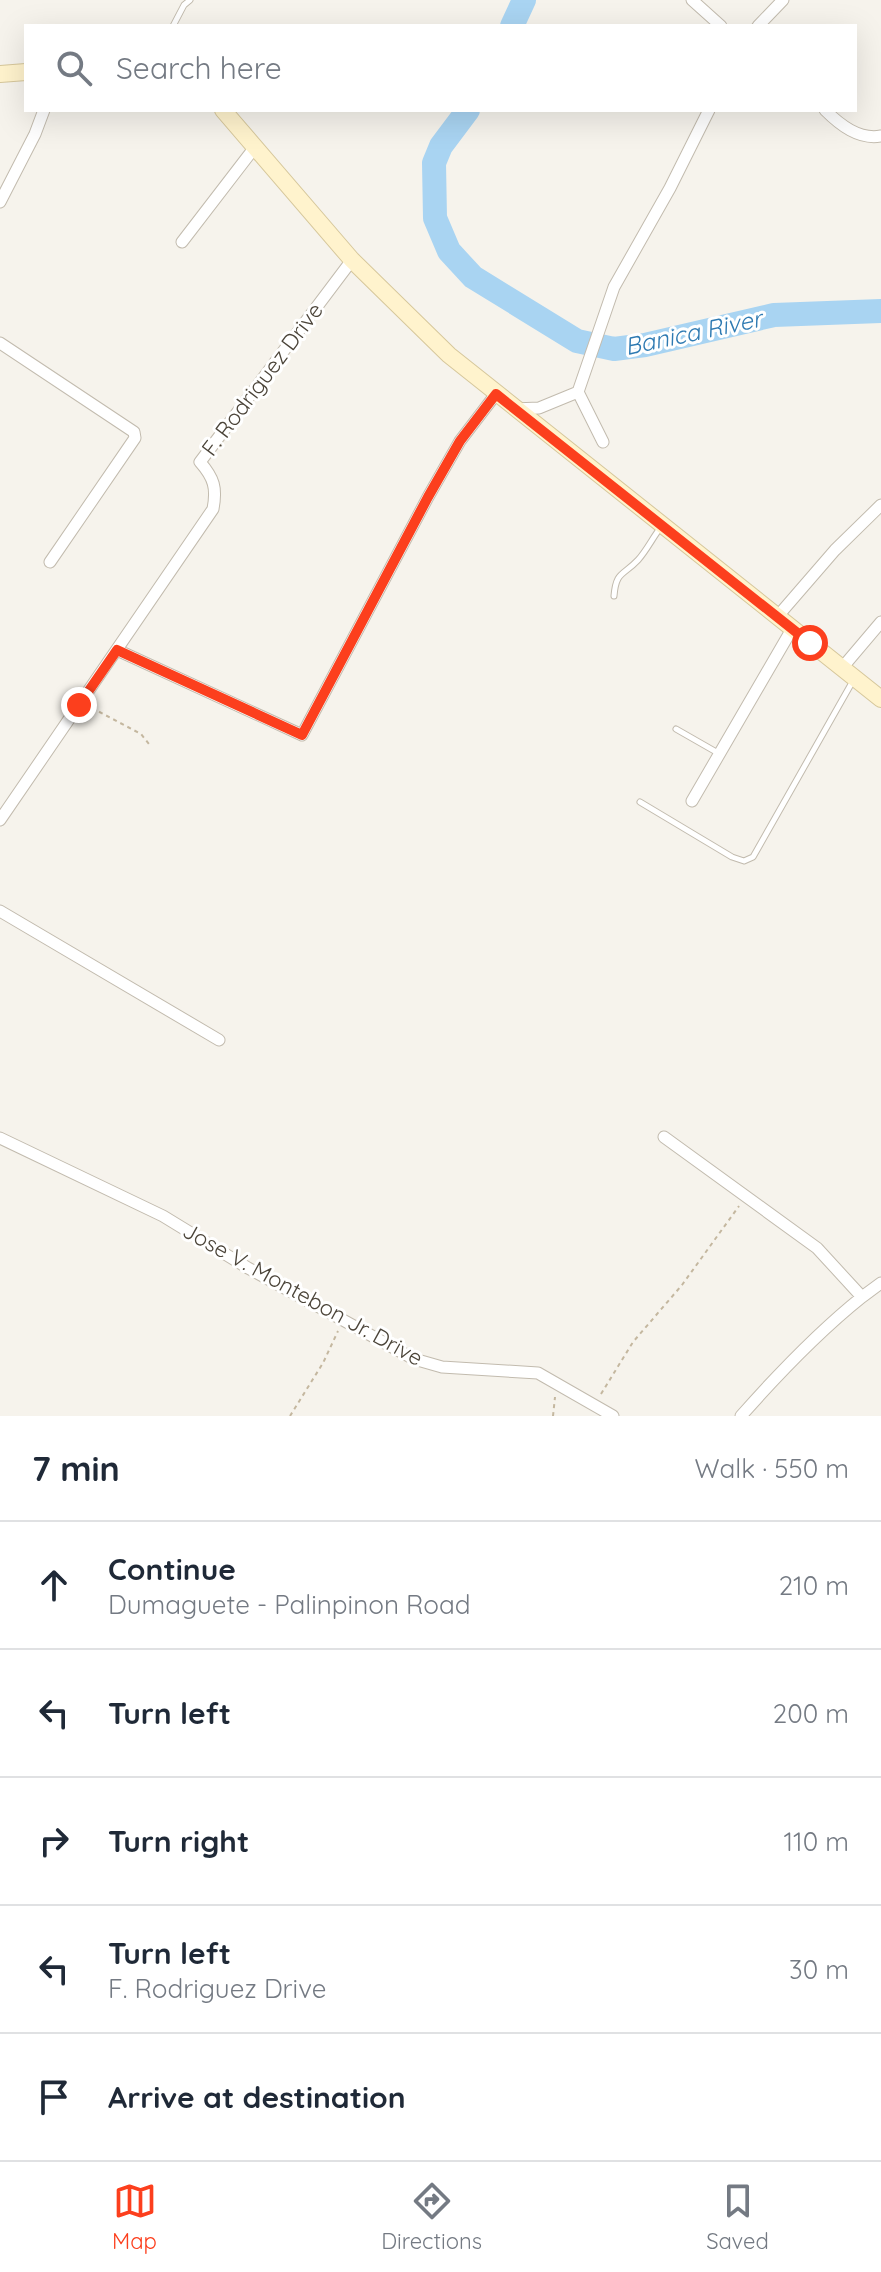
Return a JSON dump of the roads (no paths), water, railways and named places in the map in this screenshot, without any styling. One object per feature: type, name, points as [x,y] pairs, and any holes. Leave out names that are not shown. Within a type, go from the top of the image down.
[{"type":"main road","points":[[0,74],[24,72]]},
{"type":"main road","points":[[225,112],[352,260],[449,355],[881,699]]},
{"type":"street","points":[[692,0],[719,24]]},
{"type":"street","points":[[760,24],[783,0]]},
{"type":"street","points":[[0,202],[43,112]]},
{"type":"street","points":[[603,442],[578,392],[614,287],[670,188],[708,112]]},
{"type":"street","points":[[827,112],[854,132],[875,138],[881,136]]},
{"type":"street","points":[[182,242],[255,147]]},
{"type":"street","name":"F. Rodriguez Drive","points":[[0,820],[213,509],[217,489],[210,473],[200,462],[352,260]]},
{"type":"street","points":[[1,347],[134,432],[135,438],[50,562]]},
{"type":"street","points":[[514,409],[539,408],[578,392]]},
{"type":"street","points":[[117,650],[302,735],[428,497],[460,441],[496,394]]},
{"type":"street","points":[[777,617],[835,550],[881,505]]},
{"type":"street","points":[[848,673],[881,622]]},
{"type":"street","points":[[692,801],[792,629]]},
{"type":"street","points":[[0,911],[219,1040]]},
{"type":"street","points":[[664,1137],[817,1248],[862,1297]]},
{"type":"street","name":"Jose V. Montebon Jr. Drive","points":[[0,1138],[163,1216],[248,1268],[414,1359],[464,1370],[538,1373],[613,1416]]},
{"type":"street","points":[[741,1416],[779,1372],[881,1283]]},
{"type":"lane","points":[[174,24],[190,0]]},
{"type":"lane","points":[[614,596],[616,580],[638,559],[661,526]]},
{"type":"lane","points":[[640,802],[732,857],[744,861],[753,857],[848,673]]},
{"type":"lane","points":[[676,729],[719,753]]},
{"type":"waterway","name":"Banica River","points":[[513,24],[524,0]]},
{"type":"waterway","name":"Banica River","points":[[466,112],[441,146],[434,163],[435,218],[449,251],[473,277],[577,341],[614,349],[645,345],[774,315],[881,311]]}]
